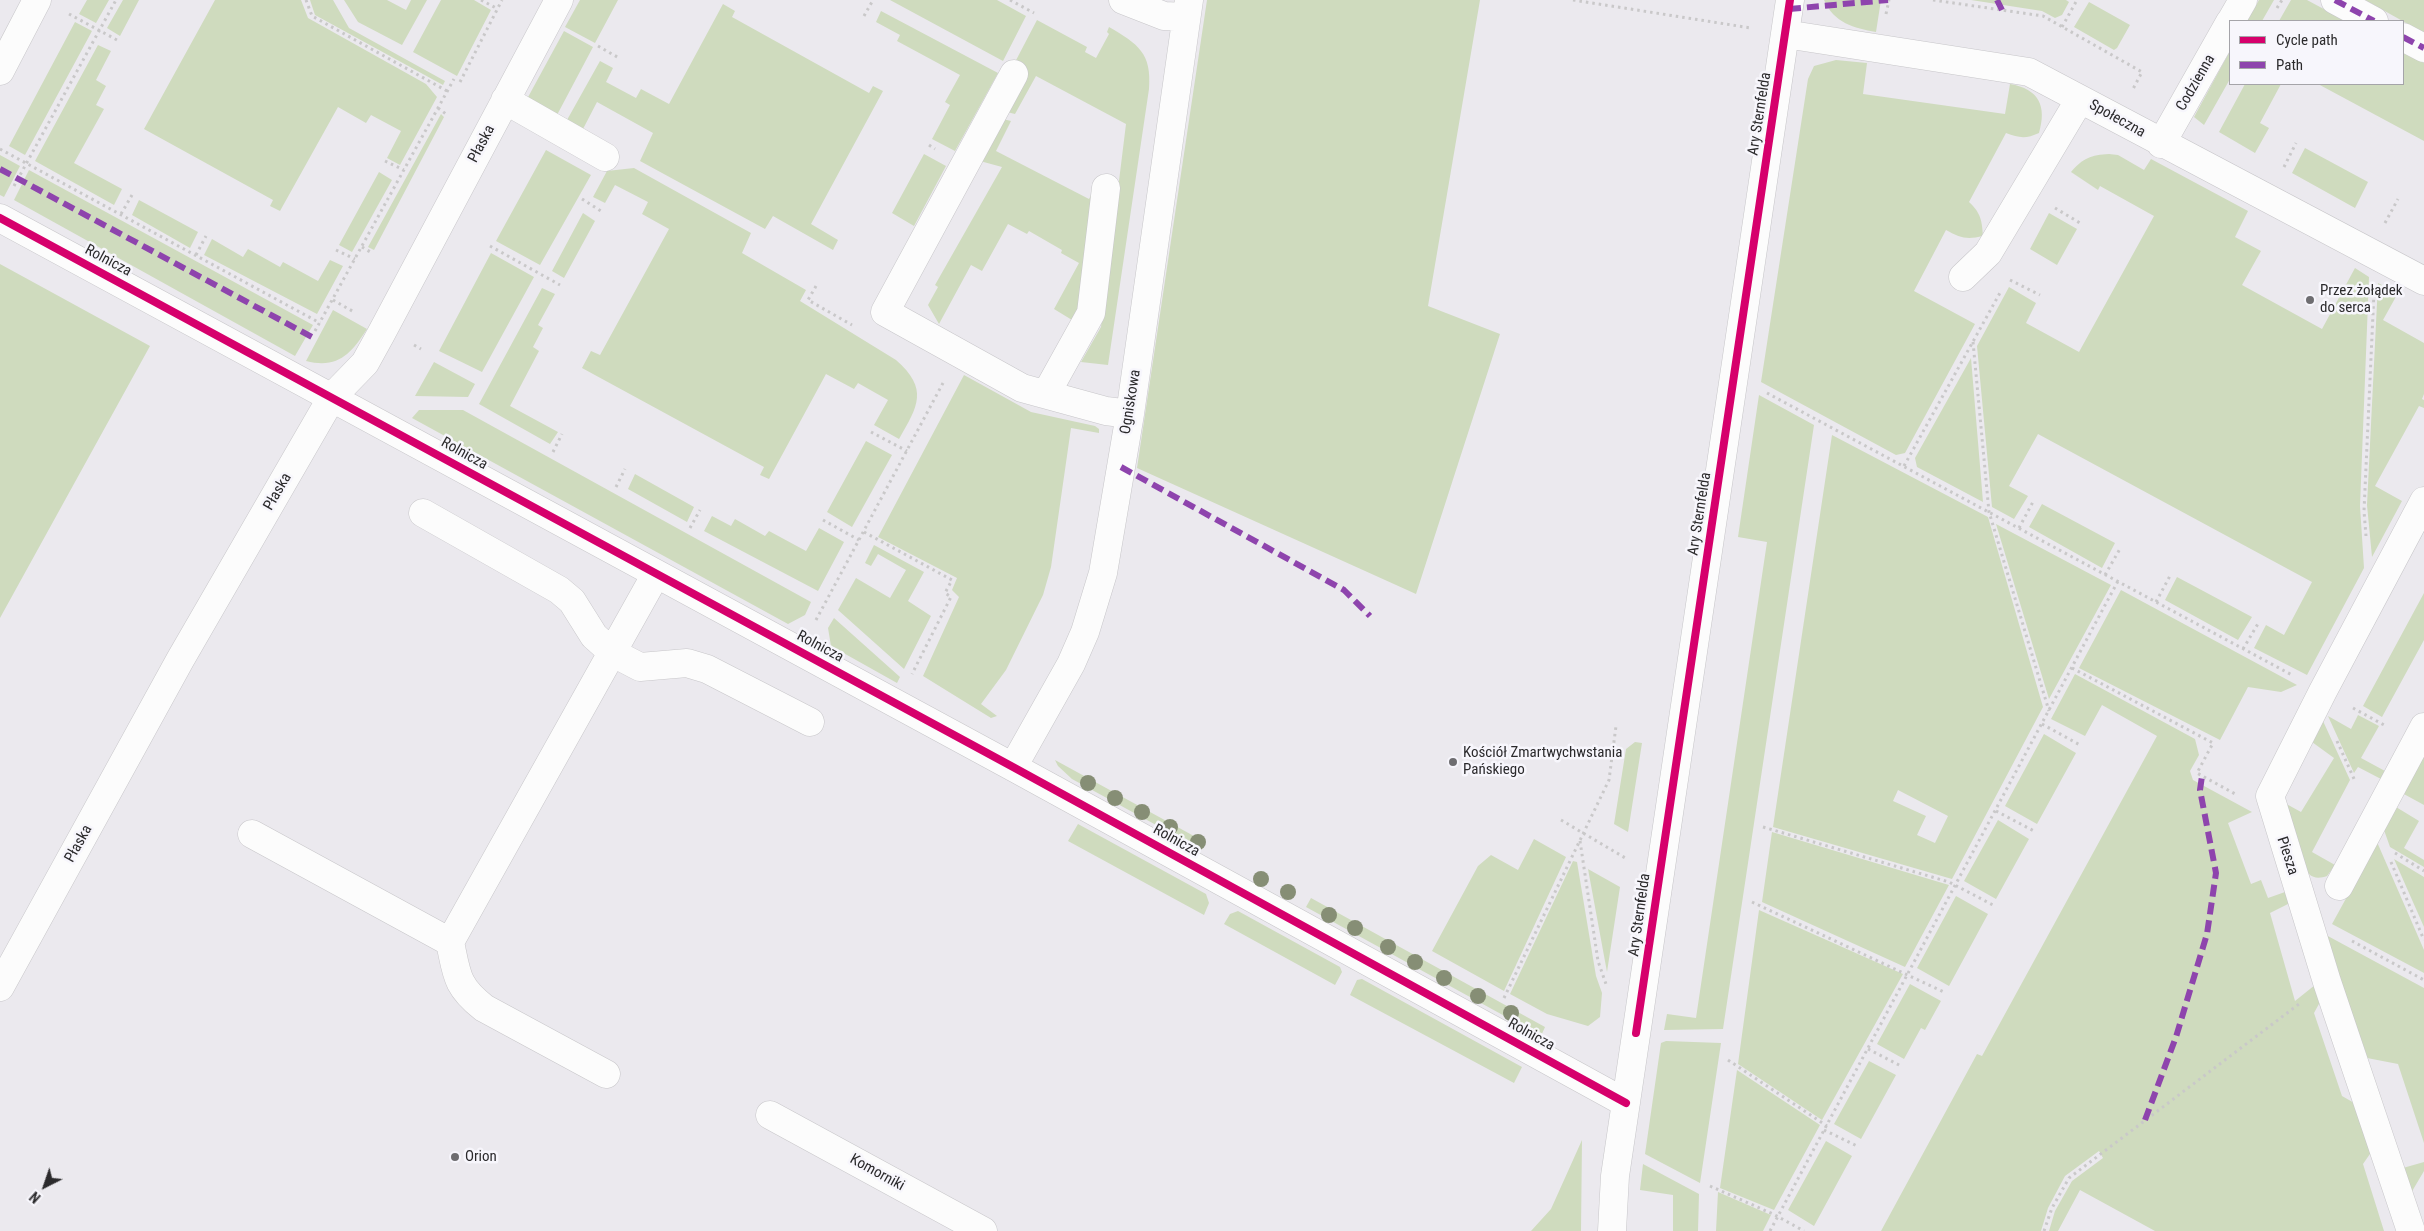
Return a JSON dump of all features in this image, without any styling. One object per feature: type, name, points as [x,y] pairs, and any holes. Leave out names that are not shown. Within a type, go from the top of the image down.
[{"type":"street","points":[[0,71],[37,0]]},
{"type":"street","name":"Płaska","points":[[0,987],[180,660],[332,397],[369,356],[559,0]]},
{"type":"street","name":"Ogniskowa","points":[[1013,767],[1072,664],[1085,632],[1103,572],[1130,414],[1187,9],[1164,16],[1123,0]]},
{"type":"street","name":"Ary Sternfelda","points":[[1612,1231],[1614,1176],[1790,0]]},
{"type":"street","name":"Codzienna","points":[[2231,20],[2243,0]]},
{"type":"street","points":[[2335,0],[2372,20]]},
{"type":"street","name":"Codzienna","points":[[2161,144],[2229,24]]},
{"type":"street","name":"Społeczna","points":[[1785,34],[2029,72],[2080,98],[2161,144],[2424,281]]},
{"type":"street","points":[[2404,38],[2424,48]]},
{"type":"street","points":[[1014,74],[885,312],[1022,388],[1106,411],[1130,414]]},
{"type":"street","points":[[1963,277],[1988,253],[2080,98]]},
{"type":"street","points":[[505,100],[605,157]]},
{"type":"street","points":[[1046,394],[1091,313],[1106,188]]},
{"type":"street","name":"Rolnicza","points":[[0,218],[1013,767],[1626,1103]]},
{"type":"street","name":"Piesza","points":[[2412,1231],[2327,982],[2270,796],[2272,788],[2424,501]]},
{"type":"street","points":[[422,513],[559,590],[572,602],[594,636],[613,653],[640,667],[686,663],[707,669],[810,722]]},
{"type":"street","points":[[606,1074],[484,1008],[467,995],[457,977],[450,942],[656,574]]},
{"type":"street","points":[[2338,886],[2420,735]]},
{"type":"street","points":[[252,834],[450,942]]},
{"type":"street","name":"Komorniki","points":[[770,1115],[983,1231]]},
{"type":"path","points":[[22,171],[116,0]]},
{"type":"path","points":[[306,0],[312,16],[448,92]]},
{"type":"path","points":[[481,0],[498,9]]},
{"type":"path","points":[[460,82],[502,0]]},
{"type":"path","points":[[864,16],[874,0]]},
{"type":"path","points":[[1010,0],[1034,13]]},
{"type":"path","points":[[1573,0],[1785,34]]},
{"type":"path","points":[[2062,27],[2077,0]]},
{"type":"path","points":[[67,13],[117,40]]},
{"type":"path","points":[[598,46],[618,58]]},
{"type":"path","points":[[315,331],[454,79]]},
{"type":"path","points":[[438,108],[446,114]]},
{"type":"path","points":[[2283,168],[2296,143]]},
{"type":"path","points":[[0,149],[320,323]]},
{"type":"path","points":[[385,161],[404,170]]},
{"type":"path","points":[[121,214],[132,195]]},
{"type":"path","points":[[582,199],[600,211]]},
{"type":"path","points":[[2366,538],[2364,511],[2375,255],[2380,231],[2398,199]]},
{"type":"path","points":[[2048,204],[2080,223]]},
{"type":"path","points":[[196,255],[206,236]]},
{"type":"path","points":[[490,246],[560,285]]},
{"type":"path","points":[[362,247],[372,253]]},
{"type":"path","points":[[336,250],[355,259]]},
{"type":"path","points":[[2008,278],[2040,295]]},
{"type":"path","points":[[816,286],[808,300],[860,329]]},
{"type":"path","points":[[1972,342],[1989,512],[2049,712]]},
{"type":"path","points":[[1734,376],[2323,691],[2420,735]]},
{"type":"path","points":[[799,651],[946,378]]},
{"type":"path","points":[[871,432],[906,452]]},
{"type":"path","points":[[553,452],[562,434]]},
{"type":"path","points":[[616,487],[625,469]]},
{"type":"path","points":[[2019,528],[2034,500]]},
{"type":"path","points":[[690,528],[700,510]]},
{"type":"path","points":[[823,520],[859,540]]},
{"type":"path","points":[[864,532],[952,580],[945,593],[951,597],[910,677]]},
{"type":"path","points":[[2105,575],[2122,547]]},
{"type":"path","points":[[2156,602],[2171,574]]},
{"type":"path","points":[[1770,1231],[2118,581]]},
{"type":"path","points":[[2243,648],[2258,622]]},
{"type":"path","points":[[2072,668],[2213,743],[2197,773],[2274,814]]},
{"type":"path","points":[[2042,724],[2080,744]]},
{"type":"path","points":[[1504,999],[1609,780],[1616,726]]},
{"type":"path","points":[[1996,810],[2034,831]]},
{"type":"path","points":[[1561,820],[1631,861]]},
{"type":"path","points":[[1763,827],[1956,885],[1993,905]]},
{"type":"path","points":[[1580,840],[1598,961],[1609,992]]},
{"type":"path","points":[[2393,852],[2424,872]]},
{"type":"path","points":[[1752,902],[1946,993]]},
{"type":"path","points":[[2306,916],[2424,980]]},
{"type":"path","points":[[2044,1231],[2052,1208],[2070,1178],[2327,982]]},
{"type":"path","points":[[1868,1048],[1901,1066]]},
{"type":"path","points":[[1728,1060],[1826,1128],[1857,1146]]},
{"type":"path","points":[[1710,1186],[1804,1231]]},
{"type":"green space","points":[[87,0],[109,0],[96,23],[79,14]]},
{"type":"green space","points":[[123,0],[139,0],[120,36],[107,28]]},
{"type":"green space","points":[[215,0],[301,0],[308,18],[426,84],[437,97],[400,165],[387,158],[401,131],[371,115],[366,123],[338,107],[280,211],[270,206],[273,200],[144,129]]},
{"type":"green space","points":[[310,0],[333,0],[349,28],[445,81],[443,85],[315,15]]},
{"type":"green space","points":[[344,0],[387,0],[406,10],[411,0],[427,0],[402,45],[358,22]]},
{"type":"green space","points":[[441,0],[474,0],[491,10],[457,76],[413,52]]},
{"type":"green space","points":[[580,0],[618,0],[595,43],[565,27]]},
{"type":"green space","points":[[890,0],[997,0],[1026,16],[1003,61]]},
{"type":"green space","points":[[1207,0],[1480,0],[1428,306],[1500,334],[1416,594],[1137,468]]},
{"type":"green space","points":[[1824,0],[1881,0],[1876,32],[1860,29],[1839,19],[1828,8]]},
{"type":"green space","points":[[1971,0],[2066,0],[2069,2],[2062,15],[2055,18],[2042,11]]},
{"type":"green space","points":[[2259,0],[2274,0],[2263,20],[2248,20]]},
{"type":"green space","points":[[2291,0],[2307,0],[2344,20],[2280,20]]},
{"type":"green space","points":[[2365,0],[2424,0],[2424,33],[2404,22],[2404,20]]},
{"type":"green space","points":[[2089,2],[2130,25],[2114,50],[2074,27]]},
{"type":"green space","points":[[723,4],[735,11],[732,17],[869,93],[873,86],[883,91],[811,224],[838,240],[833,250],[773,216],[765,229],[640,161],[653,133],[597,102],[583,129],[567,120],[600,61],[613,68],[606,82],[636,98],[641,89],[669,104]]},
{"type":"green space","points":[[881,11],[998,73],[955,151],[932,139],[950,105],[945,102],[960,75],[897,41],[900,35],[876,22]]},
{"type":"green space","points":[[1037,20],[1087,47],[1085,52],[1096,58],[1109,34],[1107,32],[1109,27],[1128,39],[1141,51],[1148,67],[1149,89],[1108,365],[1081,362],[1101,327],[1126,124],[1036,76],[1015,114],[1007,112],[1013,66]]},
{"type":"green space","points":[[75,22],[92,31],[25,155],[9,146]]},
{"type":"green space","points":[[564,31],[593,47],[557,115],[527,99]]},
{"type":"green space","points":[[98,45],[111,51],[96,80],[106,86],[96,105],[104,109],[74,163],[122,189],[114,205],[35,161]]},
{"type":"green space","points":[[2229,53],[2229,81],[2204,125],[2194,117]]},
{"type":"green space","points":[[2404,53],[2424,63],[2424,141],[2320,85],[2404,85]]},
{"type":"green space","points":[[1836,60],[1867,63],[1863,94],[2005,114],[2010,84],[2028,90],[2038,100],[2041,107],[2042,115],[2039,133],[2022,137],[2006,133],[1969,202],[1980,218],[1983,236],[1964,238],[1946,230],[1914,291],[1975,324],[1905,453],[1896,455],[1761,382],[1808,79],[1814,66]]},
{"type":"green space","points":[[2244,85],[2280,85],[2260,123],[2269,128],[2255,153],[2219,132]]},
{"type":"green space","points":[[441,114],[444,117],[374,250],[368,247]]},
{"type":"green space","points":[[1003,119],[1011,121],[996,151],[1089,199],[1096,186],[1082,303],[1072,320],[1054,309],[1079,263],[1061,253],[1062,250],[1029,231],[1027,234],[1008,224],[982,271],[971,265],[939,324],[928,305],[938,287],[935,285],[1002,167],[980,161]]},
{"type":"green space","points":[[2305,148],[2368,182],[2355,208],[2292,173]]},
{"type":"green space","points":[[546,150],[591,175],[540,265],[496,241]]},
{"type":"green space","points":[[924,154],[946,166],[914,226],[892,213]]},
{"type":"green space","points":[[2109,154],[2118,155],[2144,170],[2151,159],[2248,211],[2235,237],[2261,251],[2242,285],[2322,329],[2355,268],[2369,277],[2360,506],[2364,568],[2307,675],[2254,648],[2266,625],[2284,635],[2312,582],[2038,434],[2009,486],[2028,496],[2014,519],[1992,507],[1977,346],[2009,287],[2036,303],[2026,323],[2079,352],[2154,216],[2100,186],[2098,190],[2071,172],[2079,163],[2088,158]]},
{"type":"green space","points":[[0,155],[20,166],[4,197],[0,195]]},
{"type":"green space","points":[[634,168],[751,233],[742,253],[806,290],[800,301],[896,360],[906,370],[913,380],[917,398],[911,417],[899,439],[874,425],[888,400],[858,383],[854,389],[826,374],[769,479],[760,475],[764,467],[582,368],[591,351],[600,355],[669,229],[642,214],[648,202],[615,185],[605,203],[593,197],[607,171]]},
{"type":"green space","points":[[29,170],[313,325],[295,356],[14,200]]},
{"type":"green space","points":[[379,172],[392,180],[352,252],[339,245]]},
{"type":"green space","points":[[139,200],[198,232],[190,248],[132,215]]},
{"type":"green space","points":[[583,213],[595,221],[564,278],[552,271]]},
{"type":"green space","points":[[2049,213],[2077,229],[2057,265],[2030,249]]},
{"type":"green space","points":[[212,239],[243,257],[248,249],[280,267],[283,262],[318,281],[330,260],[343,266],[317,314],[204,255]]},
{"type":"green space","points":[[491,253],[534,277],[482,372],[439,351]]},
{"type":"green space","points":[[0,264],[150,346],[0,618]]},
{"type":"green space","points":[[2378,283],[2398,293],[2383,320],[2424,343],[2424,394],[2422,399],[2424,400],[2424,408],[2419,406],[2375,486],[2402,501],[2372,557],[2367,505]]},
{"type":"green space","points":[[542,288],[555,294],[538,325],[543,328],[533,347],[539,351],[510,406],[558,432],[550,444],[479,404]]},
{"type":"green space","points":[[333,310],[367,329],[349,352],[335,361],[317,363],[306,361]]},
{"type":"green space","points":[[1971,358],[1983,502],[1917,467],[1915,458]]},
{"type":"green space","points":[[434,362],[475,384],[468,397],[415,396]]},
{"type":"green space","points":[[964,375],[1031,412],[1095,426],[1099,429],[1099,433],[1071,428],[1051,567],[1043,595],[1006,670],[981,704],[997,716],[991,718],[923,676],[959,597],[952,590],[957,578],[878,537]]},
{"type":"green space","points":[[1759,395],[1814,425],[1723,1029],[1664,1030],[1667,1014],[1696,1018],[1767,542],[1738,537]]},
{"type":"green space","points":[[419,410],[463,410],[811,602],[805,615],[788,624],[412,418]]},
{"type":"green space","points":[[1832,435],[1988,517],[2043,707],[1952,879],[1773,827]],"holes":[[[1898,790],[1948,816],[1935,843],[1917,835],[1926,816],[1893,801]]]},
{"type":"green space","points":[[866,441],[892,455],[852,527],[827,512]]},
{"type":"green space","points":[[635,474],[694,507],[687,522],[628,489]]},
{"type":"green space","points":[[2042,504],[2115,543],[2102,568],[2029,527]]},
{"type":"green space","points":[[712,516],[731,526],[735,519],[765,536],[769,531],[806,551],[819,528],[844,542],[818,591],[704,531]]},
{"type":"green space","points":[[1996,524],[2111,585],[2049,699]]},
{"type":"green space","points":[[874,545],[924,572],[908,601],[931,616],[904,669],[838,610],[856,578],[890,598],[906,570],[878,554],[871,566],[865,563]]},
{"type":"green space","points":[[2177,577],[2252,617],[2238,640],[2165,600]]},
{"type":"green space","points":[[2121,590],[2297,685],[2281,692],[2248,687],[2220,740],[2079,668]]},
{"type":"green space","points":[[2424,593],[2424,640],[2382,717],[2363,706]]},
{"type":"green space","points":[[834,618],[900,677],[897,683],[831,646],[828,628]]},
{"type":"green space","points":[[2075,674],[2195,739],[2199,755],[2190,771],[2193,780],[2252,812],[2228,823],[2251,884],[2261,880],[2268,898],[2285,892],[2290,903],[2270,913],[2295,1001],[2315,985],[2320,1002],[2314,1013],[2342,1096],[2356,1104],[2372,1151],[2363,1164],[2384,1231],[2155,1231],[2080,1190],[2058,1231],[2049,1231],[2055,1211],[2072,1181],[2103,1158],[2099,1151],[2065,1176],[2048,1208],[2041,1231],[1881,1231],[1977,1054],[1982,1056],[2157,736],[2102,705],[2085,736],[2051,719]]},
{"type":"green space","points":[[2358,715],[2379,726],[2361,758],[2385,771],[2381,779],[2358,767],[2354,773],[2328,716],[2351,729]]},
{"type":"green space","points":[[2323,721],[2350,780],[2312,852],[2335,865],[2327,876],[2318,878],[2309,874],[2301,860],[2281,801],[2301,812],[2334,758],[2312,742]]},
{"type":"green space","points":[[2044,734],[2076,753],[2037,824],[2005,806]]},
{"type":"green space","points":[[1635,742],[1642,743],[1628,832],[1614,824],[1626,749]]},
{"type":"green space","points":[[2424,754],[2424,805],[2402,793]]},
{"type":"green space","points":[[1055,760],[1203,841],[1200,849],[1072,779],[1058,766]]},
{"type":"green space","points":[[2396,807],[2419,821],[2404,848],[2424,860],[2424,867],[2390,847],[2384,830]]},
{"type":"green space","points":[[1998,820],[2029,839],[1996,899],[1964,881]]},
{"type":"green space","points":[[1078,824],[1206,894],[1209,903],[1204,915],[1068,841]]},
{"type":"green space","points":[[1772,832],[1949,885],[1905,967],[1762,902]]},
{"type":"green space","points":[[1534,839],[1566,857],[1504,991],[1432,951],[1478,866],[1491,855],[1518,870]]},
{"type":"green space","points":[[2377,842],[2424,950],[2424,973],[2332,924]]},
{"type":"green space","points":[[2394,859],[2424,877],[2424,927]]},
{"type":"green space","points":[[1573,861],[1577,862],[1596,976],[1602,993],[1600,1017],[1588,1026],[1547,1014],[1510,994]]},
{"type":"green space","points":[[1588,869],[1620,887],[1607,972]]},
{"type":"green space","points":[[1956,896],[1988,914],[1949,986],[1917,968]]},
{"type":"green space","points":[[1311,898],[1545,1027],[1541,1036],[1306,907]]},
{"type":"green space","points":[[1759,910],[1903,974],[1822,1120],[1738,1064]]},
{"type":"green space","points":[[1238,911],[1340,967],[1342,972],[1335,985],[1224,924],[1230,914]]},
{"type":"green space","points":[[2326,935],[2424,988],[2424,1143],[2398,1064],[2367,1058]]},
{"type":"green space","points":[[1362,979],[1522,1067],[1514,1083],[1350,995],[1357,980]]},
{"type":"green space","points":[[1910,984],[1941,1001],[1925,1030],[1921,1028],[1904,1059],[1877,1044]]},
{"type":"green space","points":[[1666,1041],[1721,1043],[1700,1183],[1645,1154],[1661,1043]]},
{"type":"green space","points":[[1869,1061],[1896,1075],[1861,1139],[1834,1124]]},
{"type":"green space","points":[[1737,1070],[1820,1125],[1774,1210],[1720,1188]]},
{"type":"green space","points":[[1582,1140],[1581,1231],[1531,1231],[1551,1209]]},
{"type":"green space","points":[[1826,1141],[1852,1156],[1814,1226],[1788,1210]]},
{"type":"green space","points":[[2424,1162],[2424,1171],[2411,1193],[2403,1168]]},
{"type":"green space","points":[[1643,1164],[1699,1194],[1698,1231],[1673,1231],[1673,1195],[1640,1190]]},
{"type":"green space","points":[[1718,1192],[1771,1215],[1763,1231],[1716,1231]]},
{"type":"marked path","points":[[1789,9],[1888,0]]},
{"type":"marked path","points":[[1997,0],[2002,10]]},
{"type":"marked path","points":[[2335,0],[2372,20]]},
{"type":"marked path","points":[[2404,38],[2424,48]]},
{"type":"marked path","points":[[0,169],[312,337]]},
{"type":"marked path","points":[[1121,467],[1344,590],[1370,616]]},
{"type":"marked path","points":[[2145,1120],[2176,1037],[2207,934],[2216,873],[2200,790],[2202,776]]},
{"type":"cycle path","points":[[1636,1033],[1790,0]]},
{"type":"cycle path","points":[[0,218],[1013,767],[1626,1103]]},
{"type":"place","name":"Przez żołądek do serca","points":[[2310,300]]},
{"type":"place","name":"Kościół Zmartwychwstania Pańskiego","points":[[1453,762]]},
{"type":"place","name":"Orion","points":[[455,1157]]}]
